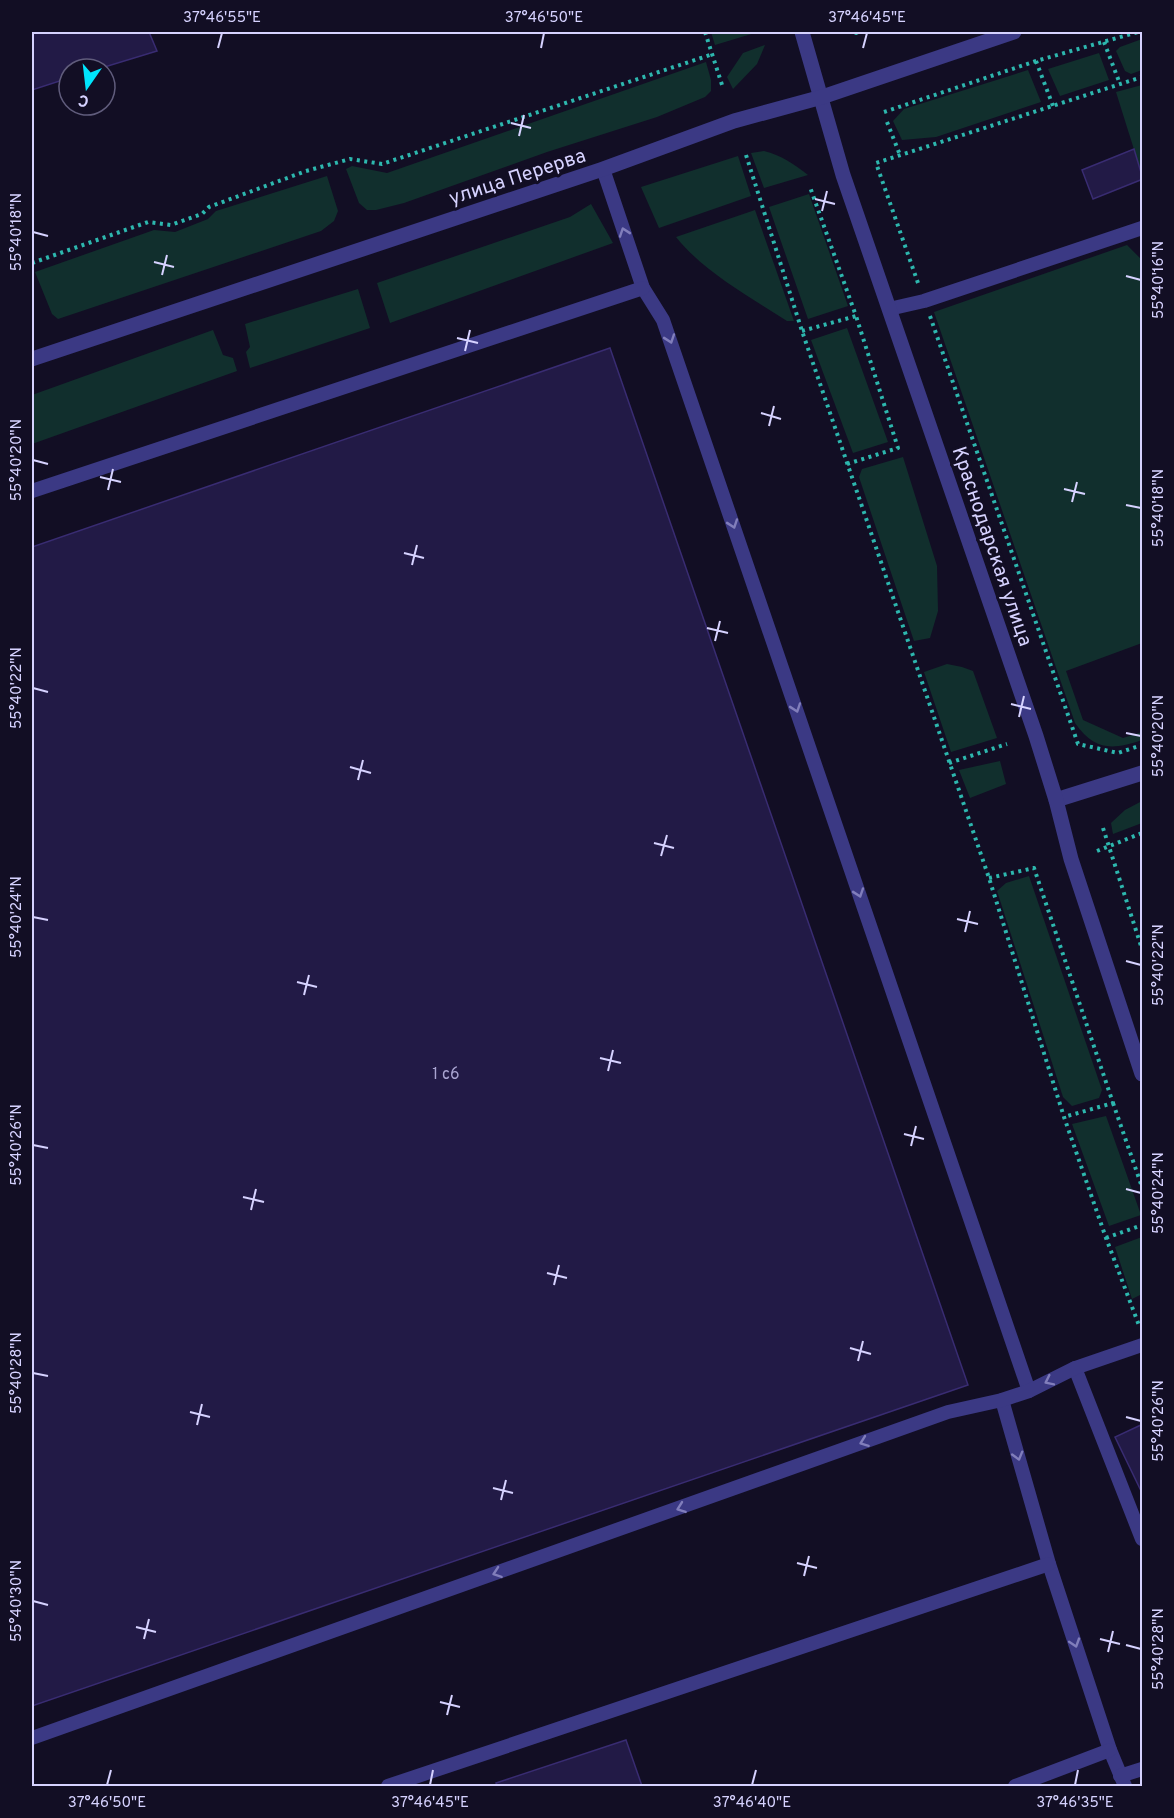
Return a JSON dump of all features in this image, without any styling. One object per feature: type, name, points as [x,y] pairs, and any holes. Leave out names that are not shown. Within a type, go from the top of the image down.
[{"type":"street","name":"Краснодарская улица","points":[[802,32],[843,175],[1036,736],[1071,859],[1143,1074]]},
{"type":"street","name":"улица Перерва","points":[[32,359],[603,169],[734,121],[822,97],[1014,32]]},
{"type":"street","points":[[1056,800],[1143,773]]},
{"type":"lane","points":[[603,169],[643,288],[663,320],[1029,1391]]},
{"type":"lane","points":[[889,309],[924,301],[1143,228]]},
{"type":"lane","points":[[32,490],[643,288]]},
{"type":"lane","points":[[32,1738],[948,1412],[1002,1400],[1029,1391],[1075,1368],[1143,1345]]},
{"type":"lane","points":[[1075,1368],[1143,1539]]},
{"type":"lane","points":[[1002,1400],[1049,1563],[1110,1750],[1123,1781],[1143,1769]]},
{"type":"lane","points":[[388,1786],[1049,1563]]},
{"type":"lane","points":[[1015,1786],[1110,1750]]},
{"type":"path","points":[[705,32],[723,88]]},
{"type":"path","points":[[884,112],[1036,61],[1138,32]]},
{"type":"path","points":[[1104,42],[1120,84]]},
{"type":"path","points":[[32,263],[148,222],[171,225],[202,214],[209,207],[306,171],[350,159],[382,164],[713,54]]},
{"type":"path","points":[[1036,61],[1053,106]]},
{"type":"path","points":[[1143,77],[876,163],[1078,744],[1118,753],[1143,745]]},
{"type":"path","points":[[887,122],[900,155]]},
{"type":"path","points":[[746,155],[802,331],[989,878],[1064,1117],[1106,1238],[1143,1334]]},
{"type":"path","points":[[810,187],[856,316],[898,448],[847,464]]},
{"type":"path","points":[[802,331],[856,316]]},
{"type":"path","points":[[949,763],[1007,744]]},
{"type":"path","points":[[1103,828],[1143,949]]},
{"type":"path","points":[[1097,851],[1143,833]]},
{"type":"path","points":[[989,878],[1034,868],[1143,1187]]},
{"type":"path","points":[[1064,1117],[1113,1103]]},
{"type":"path","points":[[1106,1238],[1143,1225]]},
{"type":"green space","points":[[711,32],[758,32],[715,45]]},
{"type":"green space","points":[[1142,39],[1142,70],[1131,74],[1125,71],[1116,51],[1120,47]]},
{"type":"green space","points":[[765,45],[757,64],[733,89],[727,77],[743,53]]},
{"type":"green space","points":[[1099,53],[1109,80],[1060,96],[1048,69]]},
{"type":"green space","points":[[706,62],[711,80],[711,91],[705,97],[657,117],[547,152],[404,203],[367,210],[359,203],[346,169],[352,166],[387,173]]},
{"type":"green space","points":[[1028,70],[1041,102],[936,137],[902,140],[893,121],[904,109]]},
{"type":"green space","points":[[1142,85],[1142,175],[1116,92]]},
{"type":"green space","points":[[764,151],[787,160],[808,175],[764,188],[751,153]]},
{"type":"green space","points":[[738,156],[751,196],[659,228],[641,187]]},
{"type":"green space","points":[[327,176],[338,211],[334,221],[321,231],[58,319],[52,314],[35,272],[154,230],[175,232],[208,219],[216,211]]},
{"type":"green space","points":[[809,194],[848,306],[808,319],[769,207]]},
{"type":"green space","points":[[591,204],[613,243],[390,323],[377,283],[570,217]]},
{"type":"green space","points":[[755,210],[794,321],[787,321],[728,283],[700,262],[676,237]]},
{"type":"green space","points":[[1127,245],[1142,260],[1142,643],[1066,671],[1083,720],[1123,738],[1142,732],[1142,740],[1122,746],[1105,746],[1090,739],[1075,723],[934,312]]},
{"type":"green space","points":[[358,289],[370,328],[250,368],[246,352],[250,347],[245,324]]},
{"type":"green space","points":[[847,328],[888,442],[853,453],[811,340]]},
{"type":"green space","points":[[213,330],[223,355],[233,358],[237,371],[32,444],[32,395]]},
{"type":"green space","points":[[903,457],[937,566],[938,611],[930,638],[914,641],[859,477],[862,469]]},
{"type":"green space","points":[[947,664],[973,671],[997,738],[951,752],[924,672]]},
{"type":"green space","points":[[1000,761],[1006,784],[970,798],[959,770]]},
{"type":"green space","points":[[1142,801],[1142,823],[1113,834],[1111,823],[1125,810]]},
{"type":"green space","points":[[1029,876],[1102,1090],[1099,1098],[1072,1106],[1063,1097],[997,891],[1006,883]]},
{"type":"green space","points":[[1106,1116],[1141,1215],[1109,1226],[1072,1124]]},
{"type":"green space","points":[[1142,1237],[1142,1294],[1132,1299],[1115,1247]]},
{"type":"building","points":[[32,32],[149,32],[157,51],[117,63],[117,57],[57,57],[57,82],[32,90]]},
{"type":"building","points":[[1134,149],[1143,179],[1093,199],[1082,170]]},
{"type":"building","points":[[610,348],[968,1385],[32,1706],[32,547]]},
{"type":"building","points":[[1143,1424],[1143,1495],[1115,1437]]},
{"type":"building","points":[[626,1740],[642,1786],[497,1786],[496,1783]]}]
